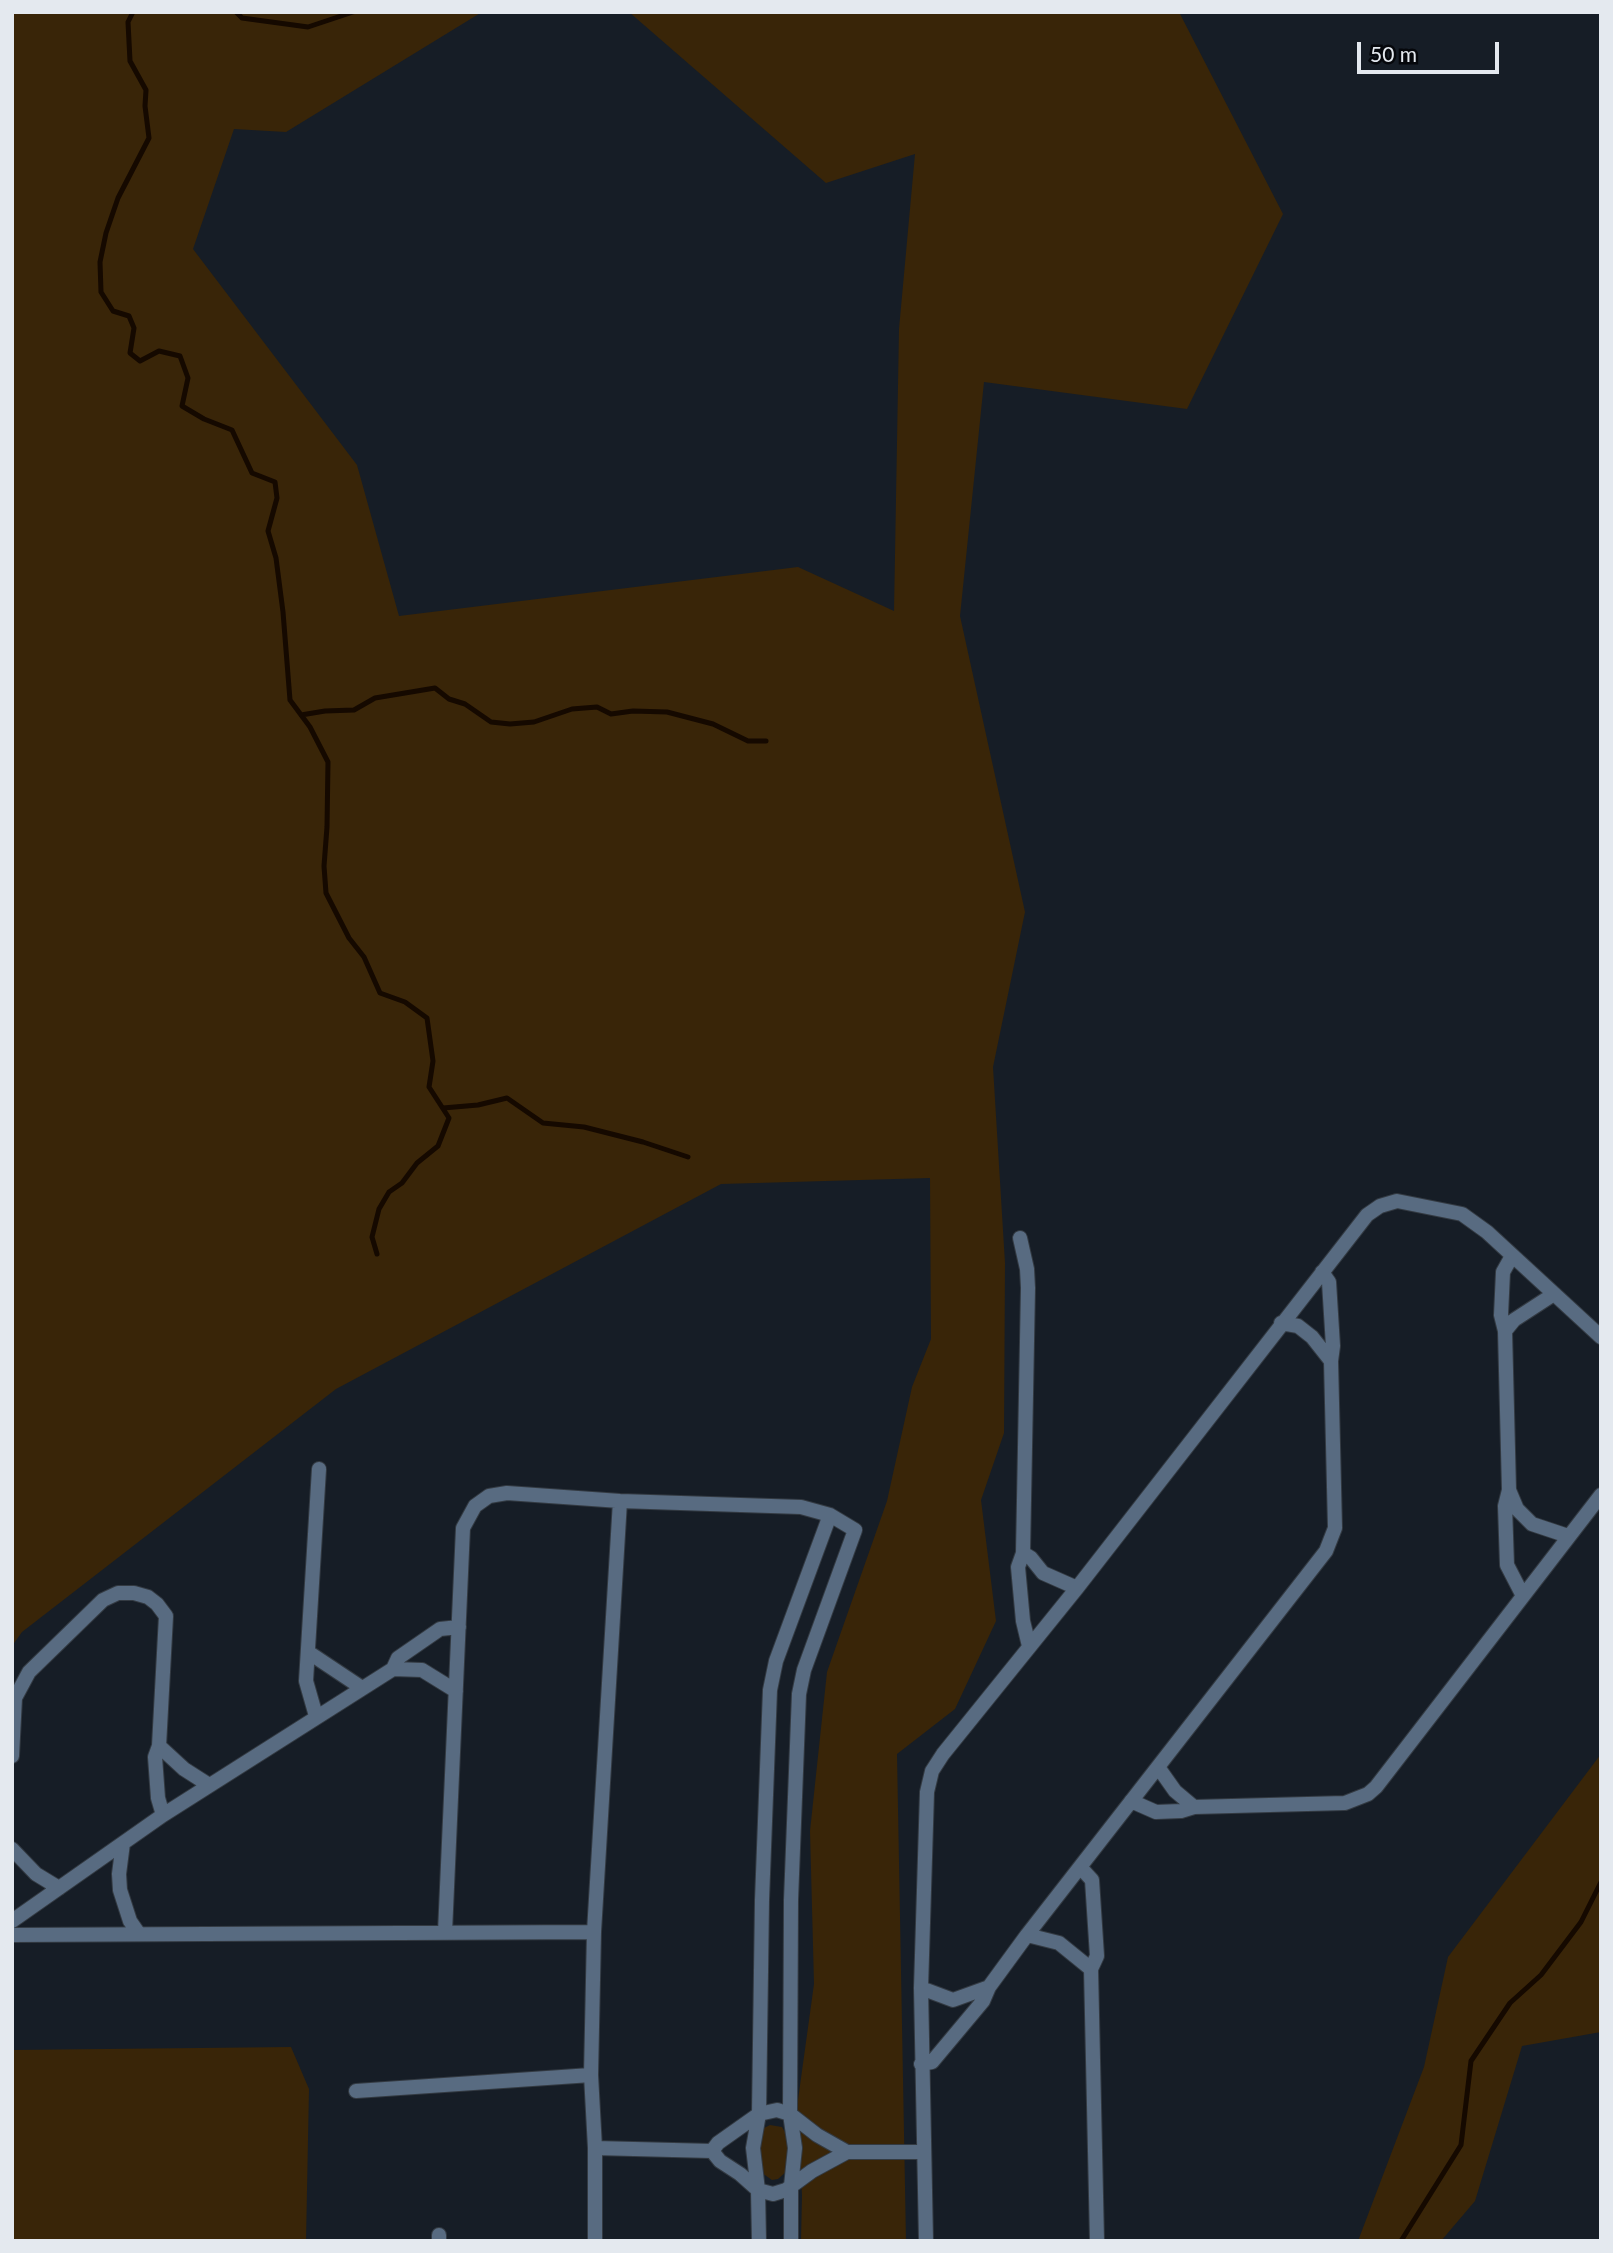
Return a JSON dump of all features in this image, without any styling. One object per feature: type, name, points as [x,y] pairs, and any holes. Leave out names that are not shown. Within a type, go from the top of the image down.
[{"type":"street","points":[[926,2241],[921,1988],[927,1792],[932,1771],[1367,1215],[1380,1206],[1397,1201],[1462,1214],[1488,1232],[1601,1337]]},
{"type":"street","points":[[1020,1238],[1028,1288],[1023,1553],[1018,1567],[1023,1621],[1029,1646]]},
{"type":"street","points":[[1512,1256],[1503,1272],[1501,1315],[1505,1331],[1509,1490],[1504,1506],[1507,1565],[1522,1594]]},
{"type":"street","points":[[921,2064],[932,2062],[983,2001],[989,1987],[1027,1935],[1326,1551],[1335,1528],[1331,1361],[1333,1346],[1329,1282],[1322,1272]]},
{"type":"street","points":[[1505,1331],[1514,1320],[1554,1294]]},
{"type":"street","points":[[1281,1324],[1298,1326],[1312,1336],[1331,1361]]},
{"type":"street","points":[[316,1716],[306,1681],[319,1469]]},
{"type":"street","points":[[1509,1490],[1517,1508],[1532,1524],[1568,1536]]},
{"type":"street","points":[[445,1932],[463,1528],[469,1513],[482,1500],[507,1493],[620,1501],[801,1507],[830,1515],[855,1530],[804,1670],[799,1694],[791,1900],[790,2114],[795,2148],[791,2186],[791,2241]]},
{"type":"street","points":[[1131,1801],[1156,1812],[1181,1811],[1194,1807],[1345,1803],[1368,1794],[1601,1495]]},
{"type":"street","points":[[595,2241],[596,2148],[591,2075],[594,1932],[620,1501]]},
{"type":"street","points":[[759,2241],[758,2190],[753,2148],[759,2114],[762,1899],[770,1690],[776,1661],[830,1515]]},
{"type":"street","points":[[1023,1553],[1031,1558],[1043,1573],[1077,1588]]},
{"type":"street","points":[[12,1756],[15,1698],[29,1672],[98,1605],[118,1593],[134,1593],[148,1597],[166,1616],[159,1746],[155,1757],[158,1798],[163,1815]]},
{"type":"street","points":[[393,1669],[398,1658],[440,1629],[459,1626]]},
{"type":"street","points":[[308,1652],[362,1688]]},
{"type":"street","points":[[12,1921],[163,1815],[393,1669],[422,1670],[456,1691]]},
{"type":"street","points":[[159,1746],[184,1769],[209,1785]]},
{"type":"street","points":[[1158,1767],[1175,1791],[1194,1807]]},
{"type":"street","points":[[123,1843],[120,1890],[130,1921],[139,1934]]},
{"type":"street","points":[[12,1849],[36,1874],[59,1888]]},
{"type":"street","points":[[1081,1868],[1092,1881],[1097,1956],[1091,1969],[1097,2241]]},
{"type":"street","points":[[12,1935],[594,1932]]},
{"type":"street","points":[[1027,1935],[1059,1943],[1091,1969]]},
{"type":"street","points":[[921,1988],[953,2000],[989,1987]]},
{"type":"street","points":[[356,2091],[591,2075]]},
{"type":"street","points":[[712,2151],[718,2143],[759,2114],[777,2110],[790,2114],[817,2135],[847,2152]]},
{"type":"street","points":[[596,2148],[712,2151],[720,2161],[758,2190],[773,2193],[791,2186],[847,2152],[923,2152]]},
{"type":"shaded area","points":[[12,12],[482,12],[286,132],[234,129],[193,249],[357,465],[399,616],[798,567],[894,611],[899,329],[915,154],[826,183],[629,12],[1179,12],[1283,214],[1187,409],[984,382],[960,616],[1025,912],[993,1067],[1005,1263],[1004,1433],[981,1500],[996,1621],[955,1709],[897,1754],[906,2241],[801,2241],[802,2195],[797,2107],[814,1984],[810,1831],[827,1672],[887,1501],[912,1387],[931,1339],[930,1178],[721,1184],[336,1389],[22,1632],[12,1646]]},
{"type":"shaded area","points":[[1601,1754],[1601,2032],[1522,2046],[1475,2201],[1441,2241],[1358,2241],[1424,2067],[1448,1957]]},
{"type":"shaded area","points":[[291,2047],[309,2089],[306,2241],[12,2241],[12,2050]]},
{"type":"shaded area","points":[[770,2125],[782,2127],[788,2137],[787,2171],[778,2179],[772,2180],[762,2173],[760,2140],[764,2128]]},
{"type":"waterway","points":[[133,12],[128,22],[130,61],[146,90],[149,138],[118,198],[106,233],[100,262],[101,292],[113,311],[129,316],[134,328],[130,353],[140,361],[159,351],[180,356],[188,378],[182,406],[204,419],[232,430],[252,473],[275,482],[277,498],[268,531],[276,558],[290,700],[310,727],[328,762],[324,866],[326,893],[349,938],[364,957],[380,993],[405,1002],[427,1018],[433,1061],[429,1087],[449,1118],[438,1146],[417,1163],[402,1183],[389,1192],[379,1209],[372,1237],[377,1254]]},
{"type":"waterway","points":[[236,12],[242,18],[308,27],[353,12]]},
{"type":"waterway","points":[[301,715],[354,710],[375,698],[435,688],[449,699],[465,704],[491,722],[534,722],[572,709],[597,707],[611,714],[633,711],[667,712],[713,724],[748,741],[766,741]]},
{"type":"waterway","points":[[443,1108],[478,1105],[507,1098],[543,1123],[584,1127],[688,1157]]},
{"type":"waterway","points":[[1401,2241],[1461,2145],[1471,2061],[1510,2003],[1541,1975],[1581,1922],[1601,1882]]}]
